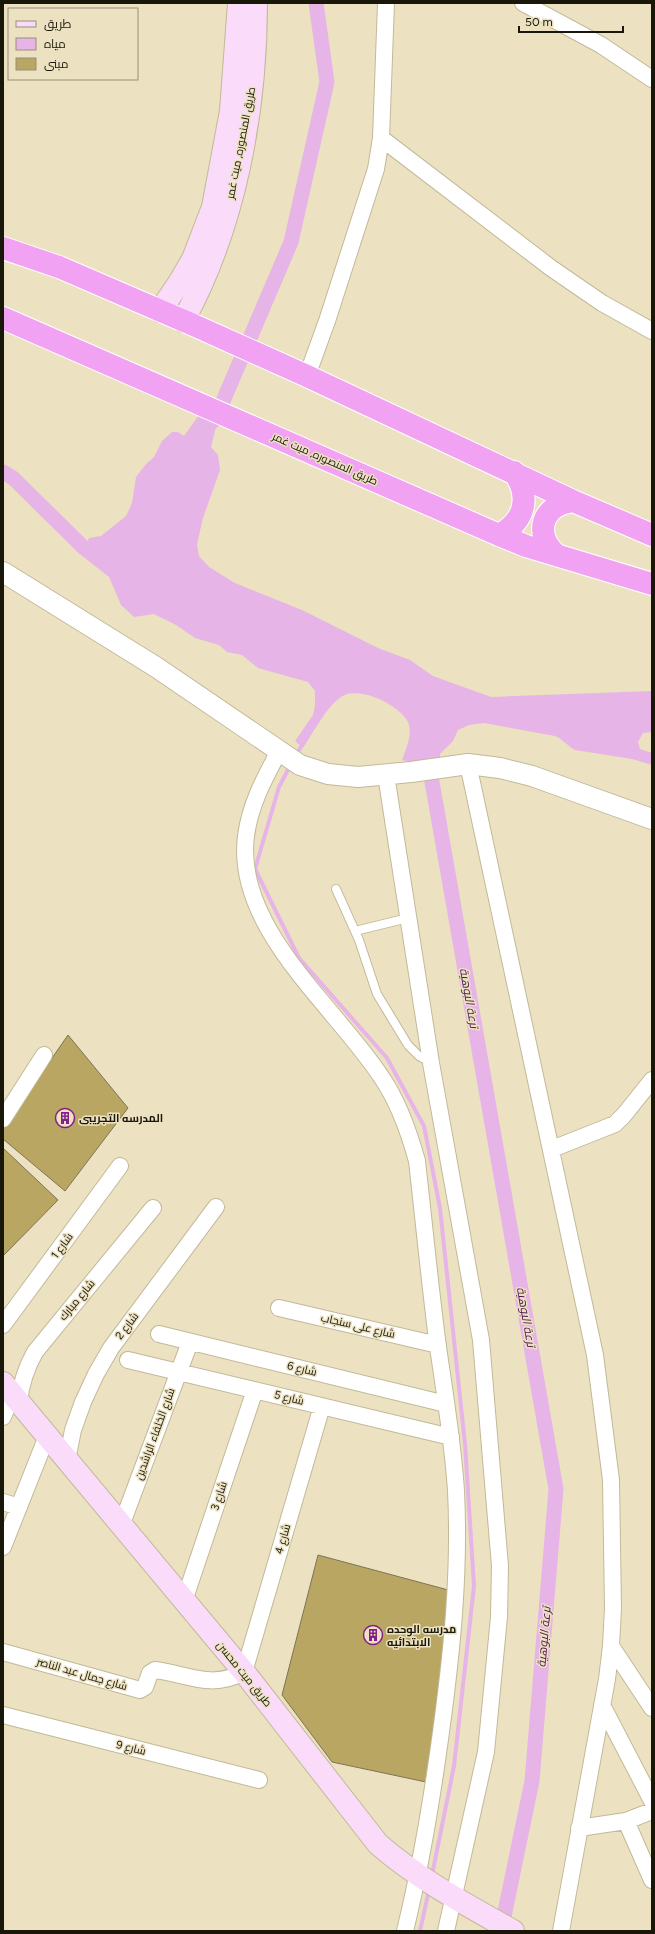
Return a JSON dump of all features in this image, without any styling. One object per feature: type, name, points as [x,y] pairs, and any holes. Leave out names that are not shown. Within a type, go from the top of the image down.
[{"type":"highway","points":[[3,248],[59,267],[191,324],[514,472],[573,501],[652,535]]},
{"type":"highway","name":"طريق المنصوره, ميت غمر","points":[[3,318],[172,391],[498,536],[652,584]]},
{"type":"highway","points":[[498,536],[516,523],[523,508],[524,492],[520,481],[514,472]]},
{"type":"highway","points":[[556,555],[544,540],[542,531],[544,521],[548,513],[555,506],[564,502],[573,501]]},
{"type":"main road","name":"طريق المنصوره, ميت غمر","points":[[160,311],[180,283],[193,259],[213,207],[231,111],[239,3]]},
{"type":"main road","name":"طريق المنصوره, ميت غمر","points":[[191,324],[199,292],[211,265],[220,238],[236,178],[253,78],[256,3]]},
{"type":"main road","name":"طريق ميت محسن","points":[[11,1393],[244,1672],[378,1844],[419,1874],[513,1931]]},
{"type":"street","points":[[298,372],[328,321],[376,169],[381,138],[386,3]]},
{"type":"street","points":[[523,3],[601,45],[652,78]]},
{"type":"street","points":[[381,138],[558,272],[602,303],[652,331]]},
{"type":"street","points":[[3,572],[156,667],[288,758],[328,774],[341,776],[386,775],[468,764],[500,768],[532,776],[652,819]]},
{"type":"street","points":[[288,758],[257,793],[250,812],[246,836],[245,858],[249,885],[256,905],[271,934],[379,1072],[392,1094],[410,1133],[416,1161],[438,1345],[451,1437],[456,1490],[457,1566],[452,1650],[419,1874],[405,1931]]},
{"type":"street","points":[[468,764],[596,1355],[611,1480],[613,1608],[612,1646],[561,1931]]},
{"type":"street","points":[[386,775],[431,1063],[481,1340],[500,1566],[499,1617],[486,1752],[455,1897],[446,1931]]},
{"type":"street","points":[[3,1119],[44,1055]]},
{"type":"street","points":[[552,1149],[615,1124],[652,1080]]},
{"type":"street","name":"شارع 1","points":[[3,1325],[120,1166]]},
{"type":"street","name":"شارع 2","points":[[67,1460],[74,1430],[83,1402],[96,1374],[111,1348],[216,1207]]},
{"type":"street","name":"شارع مبارك","points":[[3,1417],[11,1393],[23,1379],[35,1352],[153,1208]]},
{"type":"street","name":"شارع على سنجاب","points":[[278,1308],[438,1345]]},
{"type":"street","name":"شارع 6","points":[[158,1334],[446,1404]]},
{"type":"street","name":"شارع الخلفاء الراشدين","points":[[121,1526],[190,1342]]},
{"type":"street","name":"شارع 5","points":[[128,1360],[451,1437]]},
{"type":"street","name":"شارع 3","points":[[184,1601],[254,1390]]},
{"type":"street","name":"شارع 4","points":[[244,1672],[322,1406]]},
{"type":"street","points":[[3,1547],[46,1436]]},
{"type":"street","points":[[3,1502],[18,1507]]},
{"type":"street","points":[[612,1646],[652,1708]]},
{"type":"street","name":"شارع جمال عبد الناصر","points":[[3,1652],[140,1690],[145,1687],[150,1673],[153,1670],[205,1681],[225,1680],[244,1672]]},
{"type":"street","points":[[602,1705],[652,1801]]},
{"type":"street","name":"شارع 9","points":[[3,1715],[259,1780]]},
{"type":"street","points":[[579,1828],[626,1821],[652,1811]]},
{"type":"street","points":[[626,1821],[652,1880]]},
{"type":"lane","points":[[336,889],[355,931],[373,986],[381,1002],[408,1045],[418,1056],[431,1063]]},
{"type":"lane","points":[[355,931],[408,918]]},
{"type":"water","points":[[199,415],[217,423],[211,447],[218,455],[220,470],[203,518],[197,544],[199,556],[209,567],[235,583],[302,610],[378,648],[410,660],[433,676],[491,697],[652,691],[652,732],[643,733],[638,742],[640,749],[652,753],[652,765],[632,759],[575,750],[555,736],[484,723],[469,725],[458,730],[453,741],[440,754],[440,758],[408,764],[407,761],[402,760],[410,731],[408,722],[388,703],[368,695],[358,693],[349,694],[336,701],[325,713],[303,748],[295,741],[313,715],[315,705],[315,691],[308,682],[258,668],[242,655],[227,652],[219,645],[195,638],[176,625],[154,614],[134,617],[121,605],[109,577],[81,555],[89,538],[101,536],[126,516],[132,503],[136,477],[146,464],[154,457],[162,441],[172,432],[178,432],[184,436]]},
{"type":"building","name":"المدرسه التجريبى","points":[[68,1035],[128,1108],[65,1191],[3,1139],[3,1129]]},
{"type":"building","points":[[3,1148],[58,1200],[3,1256]]},
{"type":"building","name":"مدرسه الوحده الابتدائيه","points":[[318,1555],[452,1591],[426,1782],[332,1762],[282,1695]]},
{"type":"waterway","points":[[215,420],[291,242],[327,82],[316,3]]},
{"type":"waterway","points":[[3,472],[13,478],[84,548],[102,555]]},
{"type":"waterway","points":[[296,756],[303,743]]},
{"type":"waterway","name":"ترعة البوهية","points":[[428,759],[556,1489],[532,1781],[501,1931]]},
{"type":"waterway","points":[[290,766],[279,787],[255,869],[299,958],[387,1058],[424,1126],[440,1208],[465,1444],[474,1586],[454,1766],[432,1875]]},
{"type":"waterway","points":[[420,1931],[429,1890]]},
{"type":"place","name":"المدرسه التجريبى","points":[[65,1118]]},
{"type":"place","name":"مدرسه الوحده الابتدائيه","points":[[373,1635]]}]
